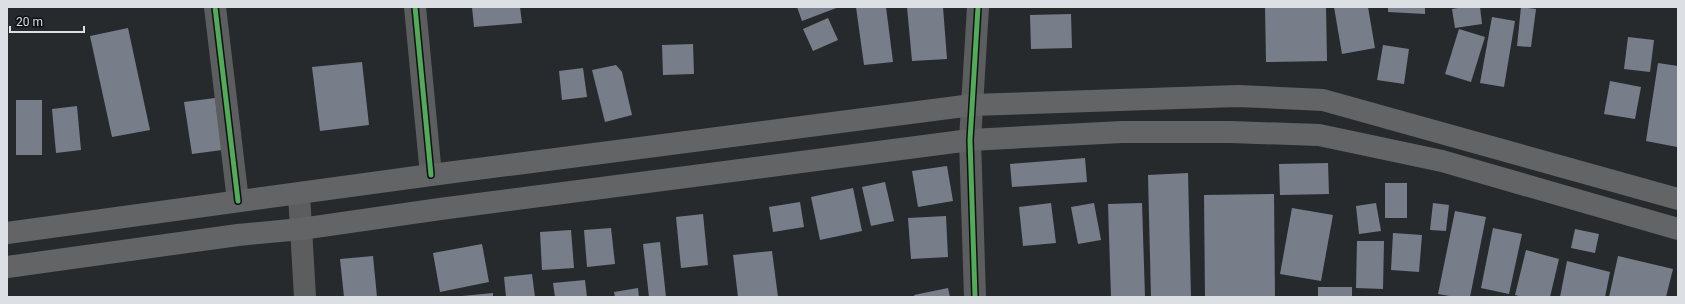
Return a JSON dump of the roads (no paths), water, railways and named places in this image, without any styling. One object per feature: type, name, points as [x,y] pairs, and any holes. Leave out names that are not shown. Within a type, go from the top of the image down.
[{"type":"highway","points":[[7,233],[431,175],[972,105],[1238,96],[1323,100],[1678,199]]},
{"type":"highway","points":[[7,267],[238,235],[301,229],[456,207],[970,140],[1122,132],[1230,132],[1319,135],[1442,161],[1678,229]]},
{"type":"street","points":[[216,7],[238,201]]},
{"type":"street","points":[[416,7],[431,175]]},
{"type":"street","points":[[975,297],[970,140],[978,7]]},
{"type":"street","points":[[299,194],[305,297]]}]
